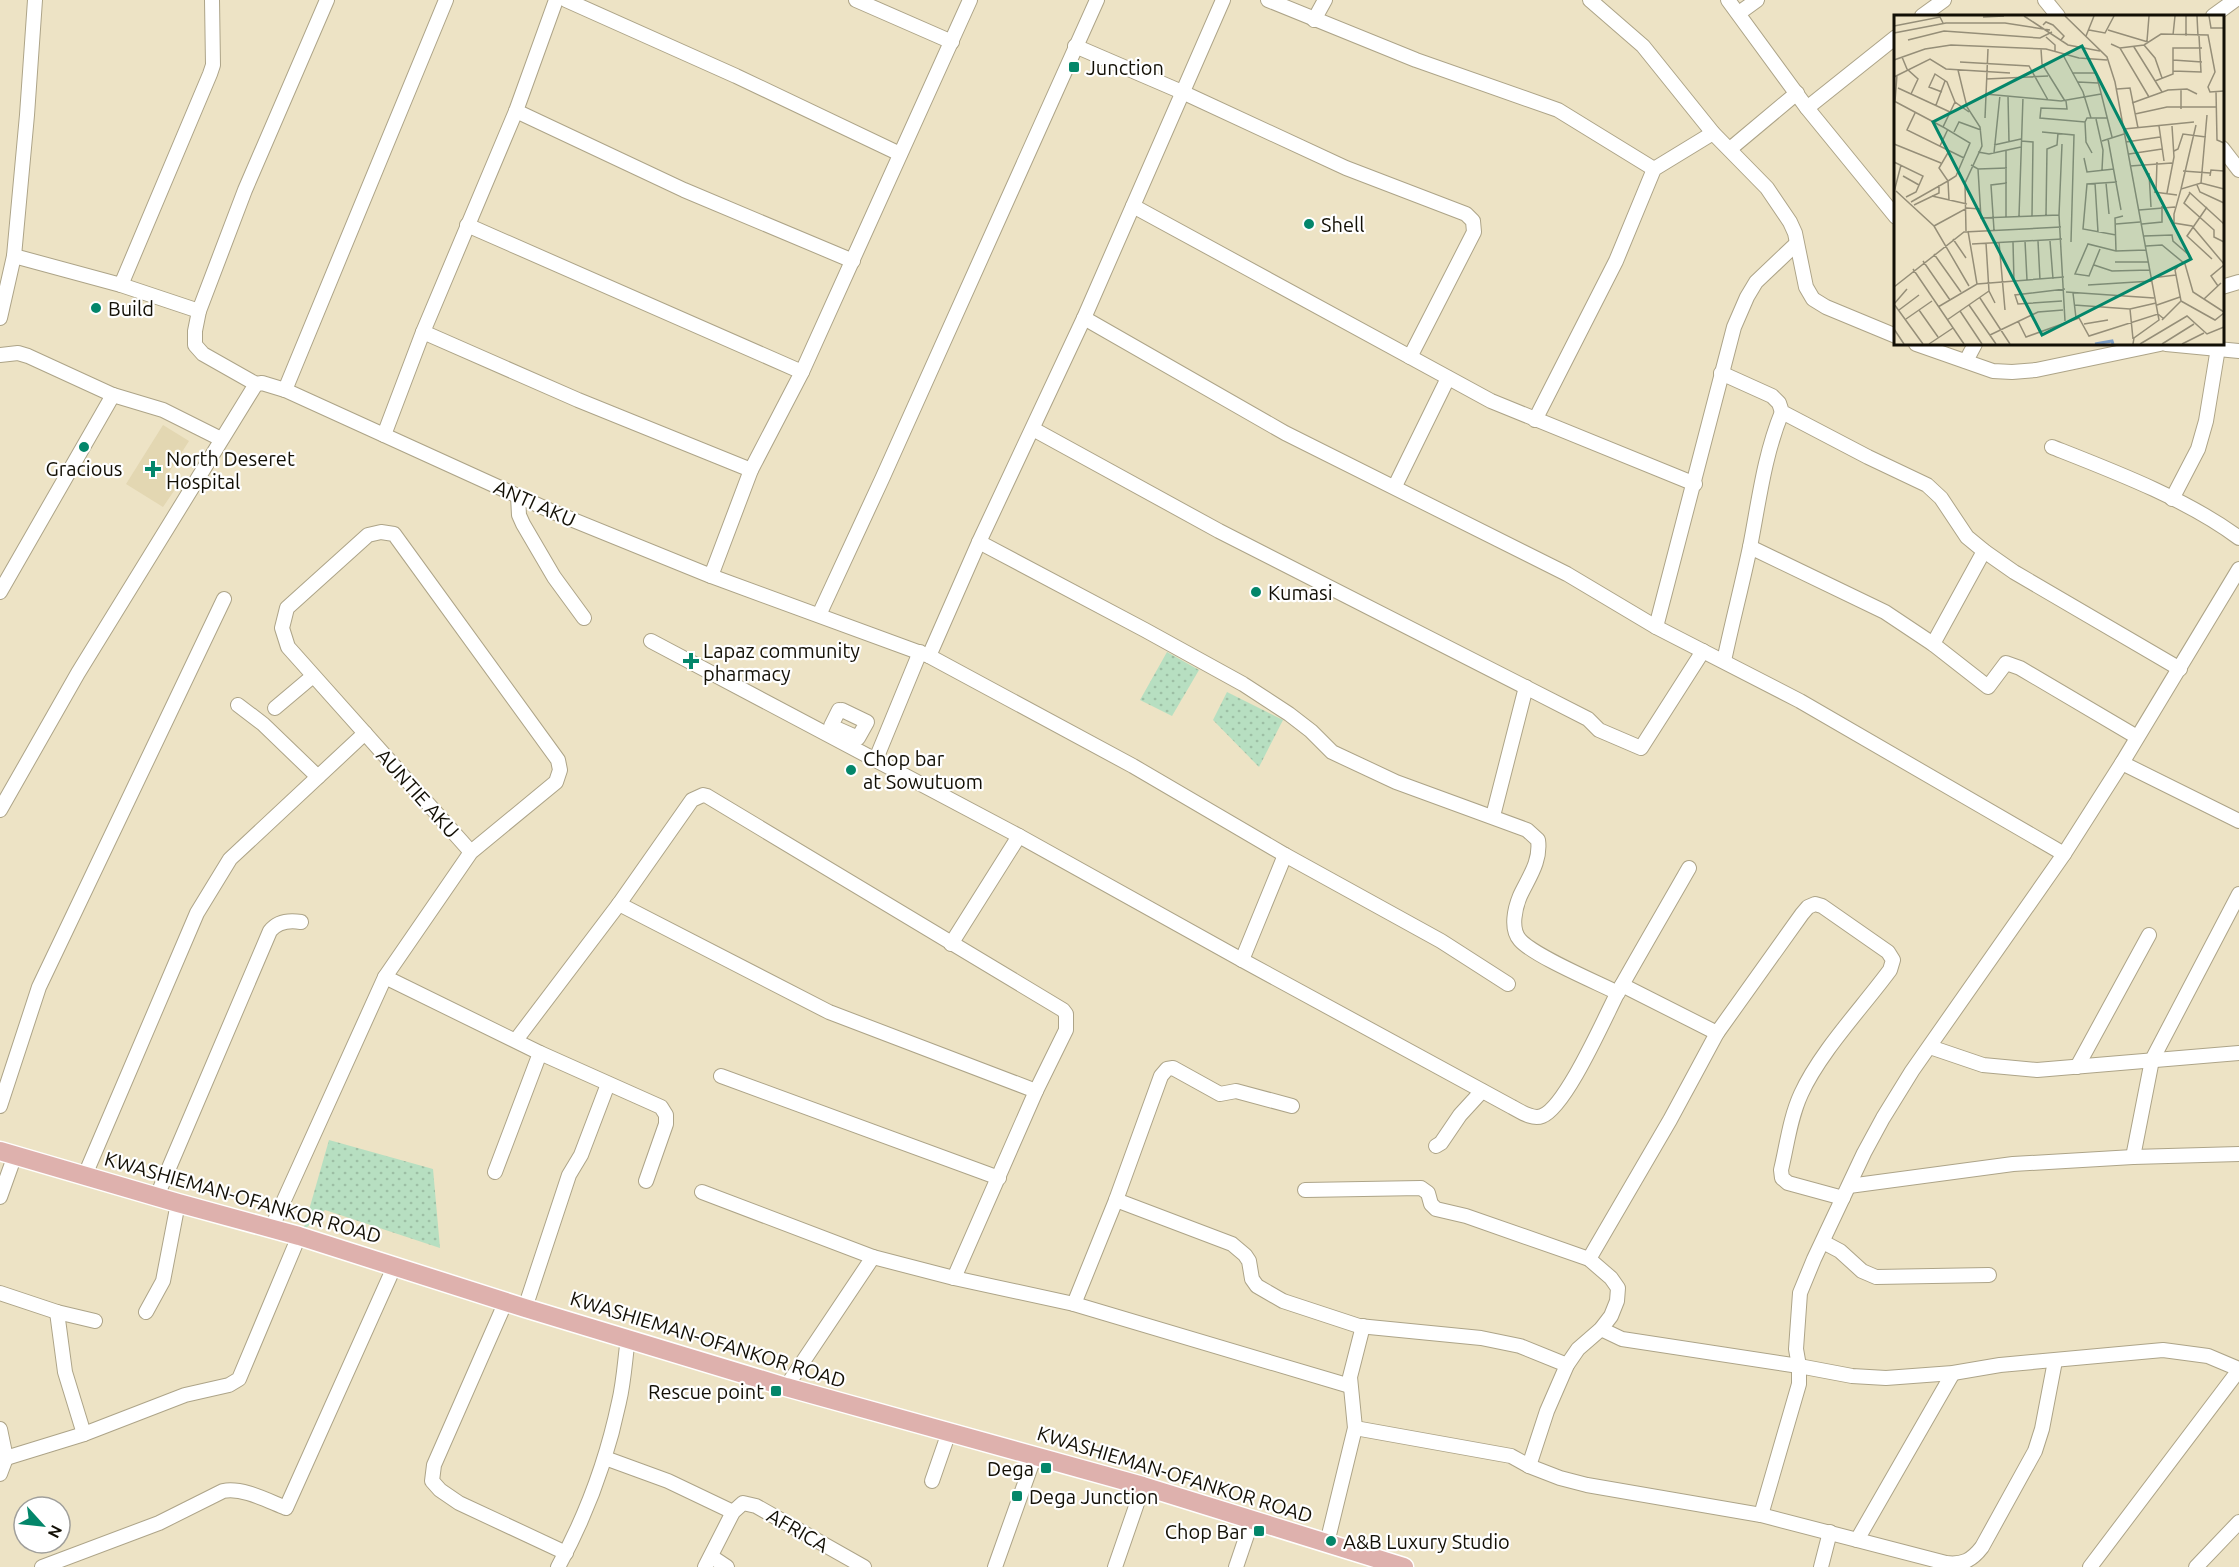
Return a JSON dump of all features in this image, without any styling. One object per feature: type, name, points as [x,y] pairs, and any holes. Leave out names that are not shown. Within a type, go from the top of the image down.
[{"type":"main road","name":"KWASHIEMAN-OFANKOR ROAD","points":[[7,1153],[299,1236],[525,1308],[786,1387],[1143,1486],[1327,1543],[1364,1561],[1404,1567]]},
{"type":"street","points":[[0,318],[8,262],[35,0]]},
{"type":"street","points":[[121,285],[213,65],[212,0]]},
{"type":"street","points":[[8,262],[121,285],[199,312],[245,190],[327,0]]},
{"type":"street","points":[[285,390],[446,0]]},
{"type":"street","points":[[384,435],[423,332],[516,111],[556,0]]},
{"type":"street","points":[[566,0],[736,76],[900,154]]},
{"type":"street","points":[[856,0],[952,42]]},
{"type":"street","points":[[711,576],[751,470],[802,372],[970,0]]},
{"type":"street","points":[[819,615],[887,469],[1097,0]]},
{"type":"street","points":[[876,759],[1084,318],[1223,0]]},
{"type":"street","points":[[1268,0],[1416,60],[1558,110],[1654,169]]},
{"type":"street","points":[[1314,20],[1325,0]]},
{"type":"street","points":[[1590,0],[1643,46],[1713,133],[1772,196],[1795,233],[1806,287],[1813,299],[1826,308],[1894,335]]},
{"type":"street","points":[[1728,0],[1807,108],[1894,215]]},
{"type":"street","points":[[1739,13],[1757,0]]},
{"type":"street","points":[[1925,9],[1944,0]]},
{"type":"street","points":[[2045,0],[2057,15]]},
{"type":"street","points":[[2214,15],[2235,0]]},
{"type":"street","points":[[1807,108],[1894,39]]},
{"type":"street","points":[[1075,46],[1346,168],[1466,214],[1473,221],[1474,232],[1410,357]]},
{"type":"street","points":[[1730,149],[1797,93]]},
{"type":"street","points":[[516,111],[684,190],[853,261]]},
{"type":"street","points":[[1534,420],[1616,261],[1654,169],[1713,133]]},
{"type":"street","points":[[2224,149],[2239,170]]},
{"type":"street","points":[[1133,206],[1491,401],[1695,484]]},
{"type":"street","points":[[467,225],[802,372]]},
{"type":"street","points":[[1656,627],[1734,327],[1756,282],[1796,244]]},
{"type":"street","points":[[2224,287],[2239,282]]},
{"type":"street","name":"ANTI AKU","points":[[199,312],[195,345],[203,354],[256,384],[262,383],[285,390],[518,496],[711,576],[925,654],[1133,766],[1285,855],[1441,942],[1508,984]]},
{"type":"street","points":[[1084,318],[1285,434],[1395,486],[1567,574],[1656,627],[1800,701],[2064,854]]},
{"type":"street","points":[[423,332],[568,396],[751,470]]},
{"type":"street","points":[[1919,345],[1993,371],[2012,372],[2036,370],[2155,345]]},
{"type":"street","points":[[1966,361],[1974,345]]},
{"type":"street","points":[[2179,345],[2239,351]]},
{"type":"street","points":[[2172,499],[2198,449],[2206,422],[2218,348]]},
{"type":"street","points":[[0,355],[18,353],[28,356],[113,395],[163,410],[221,439]]},
{"type":"street","points":[[1721,374],[1772,396],[1779,403],[1782,412],[1772,436],[1763,470],[1750,548],[1724,661]]},
{"type":"street","points":[[1395,486],[1448,378]]},
{"type":"street","points":[[0,810],[78,673],[256,384]]},
{"type":"street","points":[[0,592],[113,395]]},
{"type":"street","points":[[1782,412],[1927,485],[1941,498],[1967,537],[1984,551],[2014,572],[2180,669]]},
{"type":"street","points":[[1033,429],[1219,531],[1588,719],[1599,730],[1641,748],[1703,651]]},
{"type":"street","points":[[2052,447],[2119,474],[2172,499],[2239,537]]},
{"type":"street","points":[[518,496],[519,515],[523,524],[554,577],[584,618]]},
{"type":"street","name":"AUNTIE AKU","points":[[381,532],[394,534],[558,760],[560,770],[556,782],[471,852],[365,734],[288,648],[282,628],[287,608],[368,535],[381,532]]},
{"type":"street","points":[[979,543],[1243,684],[1296,719],[1332,752],[1396,782],[1527,830],[1538,840],[1539,855],[1514,915],[1519,939],[1535,952],[1717,1033]]},
{"type":"street","points":[[1750,548],[1886,612],[1933,644],[1988,687],[2006,663],[2020,668],[2138,737]]},
{"type":"street","points":[[1933,644],[1984,551]]},
{"type":"street","points":[[1761,1515],[1799,1384],[1796,1349],[1800,1293],[1883,1118],[2064,854],[2122,764],[2239,569]]},
{"type":"street","points":[[0,1106],[39,987],[224,599]]},
{"type":"street","points":[[651,641],[1019,836],[1482,1091],[1534,1117],[1542,1116],[1558,1100],[1582,1063],[1620,989],[1689,868]]},
{"type":"street","points":[[275,708],[314,676]]},
{"type":"street","points":[[1493,816],[1526,687]]},
{"type":"street","points":[[238,705],[263,724],[318,777]]},
{"type":"street","points":[[85,1175],[197,913],[230,859],[365,734]]},
{"type":"street","points":[[2122,764],[2239,821]]},
{"type":"street","points":[[516,1040],[619,904],[692,800],[703,795],[894,908],[1063,1010],[1066,1014],[1066,1030],[1036,1091],[954,1278]]},
{"type":"street","points":[[951,944],[1019,836]]},
{"type":"street","points":[[271,1229],[385,977],[471,852]]},
{"type":"street","points":[[1242,960],[1285,855]]},
{"type":"street","points":[[2133,1157],[2152,1060],[2239,894]]},
{"type":"street","points":[[619,904],[829,1012],[1036,1091]]},
{"type":"street","points":[[1589,1259],[1717,1033],[1802,914],[1808,907],[1815,904],[1822,906],[1892,956],[1893,960],[1890,970],[1814,1070],[1801,1095],[1793,1115],[1781,1170],[1782,1178],[1788,1183],[1846,1192],[2013,1164],[2239,1154]]},
{"type":"street","points":[[158,1196],[270,931],[275,925],[291,921],[301,922]]},
{"type":"street","points":[[2077,1067],[2149,936]]},
{"type":"street","points":[[385,977],[540,1053],[661,1107],[666,1115],[666,1124],[646,1181]]},
{"type":"street","points":[[1930,1047],[1983,1065],[2037,1070],[2239,1053]]},
{"type":"street","points":[[495,1172],[540,1053]]},
{"type":"street","points":[[1074,1304],[1116,1200],[1161,1076],[1167,1069],[1173,1068],[1220,1094],[1236,1091],[1292,1106]]},
{"type":"street","points":[[721,1076],[999,1179]]},
{"type":"street","points":[[525,1308],[569,1174],[581,1155],[608,1084]]},
{"type":"street","points":[[1436,1146],[1441,1143],[1460,1115],[1482,1091]]},
{"type":"street","points":[[0,1197],[7,1153]]},
{"type":"street","points":[[1305,1190],[1420,1188],[1428,1192],[1431,1204],[1436,1209],[1466,1216],[1589,1259],[1611,1278],[1618,1288],[1616,1306],[1601,1329],[1578,1349],[1567,1365],[1547,1411],[1529,1466]]},
{"type":"street","points":[[702,1192],[873,1257],[954,1278],[1074,1304],[1350,1386]]},
{"type":"street","points":[[1116,1200],[1232,1244],[1249,1261],[1252,1280],[1273,1297],[1363,1326],[1481,1338],[1521,1346],[1567,1365]]},
{"type":"street","points":[[146,1312],[163,1281],[178,1203]]},
{"type":"street","points":[[6,1458],[84,1434],[185,1395],[229,1384],[239,1379],[299,1236]]},
{"type":"street","points":[[1823,1242],[1840,1251],[1862,1271],[1876,1278],[1989,1275]]},
{"type":"street","points":[[786,1387],[873,1257]]},
{"type":"street","points":[[42,1567],[159,1523],[223,1491],[232,1489],[286,1508],[395,1265]]},
{"type":"street","points":[[0,1293],[95,1322]]},
{"type":"street","points":[[506,1301],[434,1465],[432,1481],[440,1490],[459,1503],[566,1552]]},
{"type":"street","points":[[57,1312],[65,1372],[84,1434]]},
{"type":"street","points":[[1327,1543],[1355,1428],[1350,1386],[1352,1367],[1363,1326]]},
{"type":"street","points":[[1601,1329],[1630,1341],[1852,1376],[1886,1378],[1953,1373],[2000,1365],[2163,1350],[2208,1356],[2239,1369],[2090,1567]]},
{"type":"street","points":[[558,1567],[588,1506],[605,1458],[620,1401],[628,1338]]},
{"type":"street","points":[[1355,1428],[1487,1450],[1511,1456],[1560,1478],[1587,1485],[1761,1515],[1956,1564],[1974,1558],[1982,1547],[2035,1451],[2042,1429],[2055,1360]]},
{"type":"street","points":[[1857,1540],[1953,1373]]},
{"type":"street","points":[[0,1429],[6,1458],[0,1474]]},
{"type":"street","points":[[932,1481],[949,1432]]},
{"type":"street","points":[[995,1567],[1035,1455]]},
{"type":"street","points":[[605,1458],[668,1481],[733,1512],[708,1562],[727,1567]]},
{"type":"street","points":[[1116,1567],[1143,1486]]},
{"type":"street","name":"AFRICA","points":[[733,1512],[743,1503],[756,1506],[864,1567]]},
{"type":"street","points":[[1236,1567],[1252,1520]]},
{"type":"street","points":[[2196,1567],[2239,1522]]},
{"type":"street","points":[[1821,1567],[1830,1533]]},
{"type":"shaded area","name":"North Deseret Hospital","points":[[163,425],[189,441],[166,477],[178,485],[163,507],[126,484]]},
{"type":"green space","points":[[1167,652],[1199,670],[1172,716],[1140,700]]},
{"type":"green space","points":[[1227,692],[1283,720],[1259,767],[1213,720]]},
{"type":"green space","points":[[329,1140],[433,1169],[440,1248],[325,1210],[303,1231]]},
{"type":"place","name":"Junction","points":[[1074,67]]},
{"type":"place","name":"Shell","points":[[1309,224]]},
{"type":"place","name":"Build","points":[[96,308]]},
{"type":"place","name":"Gracious","points":[[84,447]]},
{"type":"place","name":"North Deseret Hospital","points":[[153,469]]},
{"type":"place","name":"Kumasi","points":[[1256,592]]},
{"type":"place","name":"Lapaz community pharmacy","points":[[691,661]]},
{"type":"place","name":"Chop bar at Sowutuom","points":[[851,770]]},
{"type":"place","name":"Rescue point","points":[[776,1391]]},
{"type":"place","name":"Dega","points":[[1046,1468]]},
{"type":"place","name":"Dega Junction","points":[[1017,1496]]},
{"type":"place","name":"Chop Bar","points":[[1259,1531]]},
{"type":"place","name":"A&B Luxury Studio","points":[[1331,1541]]}]
